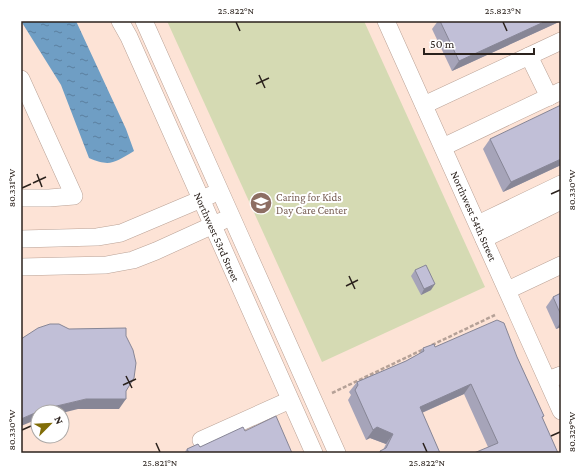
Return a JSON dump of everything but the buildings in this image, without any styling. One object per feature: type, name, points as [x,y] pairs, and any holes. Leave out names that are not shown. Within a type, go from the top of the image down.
[{"type":"street","name":"Northwest 53rd Street","points":[[120,21],[129,37],[314,453]]},
{"type":"street","name":"Northwest 53rd Street","points":[[144,21],[337,453]]},
{"type":"street","name":"Northwest 54th Street","points":[[386,21],[508,290],[554,378],[561,411]]},
{"type":"street","points":[[424,105],[561,41]]},
{"type":"street","points":[[443,147],[555,94],[529,56]]},
{"type":"street","points":[[21,79],[74,196],[21,198]]},
{"type":"street","points":[[481,231],[561,184]]},
{"type":"street","points":[[21,239],[97,237],[121,232],[220,191]]},
{"type":"street","points":[[481,231],[561,201]]},
{"type":"street","points":[[21,267],[106,265],[133,260],[232,217]]},
{"type":"street","points":[[53,239],[54,266]]},
{"type":"street","points":[[508,290],[561,265]]},
{"type":"street","points":[[201,440],[290,400]]},
{"type":"path","points":[[332,393],[495,315]]},
{"type":"green space","points":[[167,21],[364,21],[485,287],[322,362]]},
{"type":"water","points":[[21,21],[76,21],[126,129],[134,151],[117,161],[107,163],[89,158],[61,85]]},
{"type":"place","name":"Caring for Kids Day Care Center","points":[[261,203]]}]
